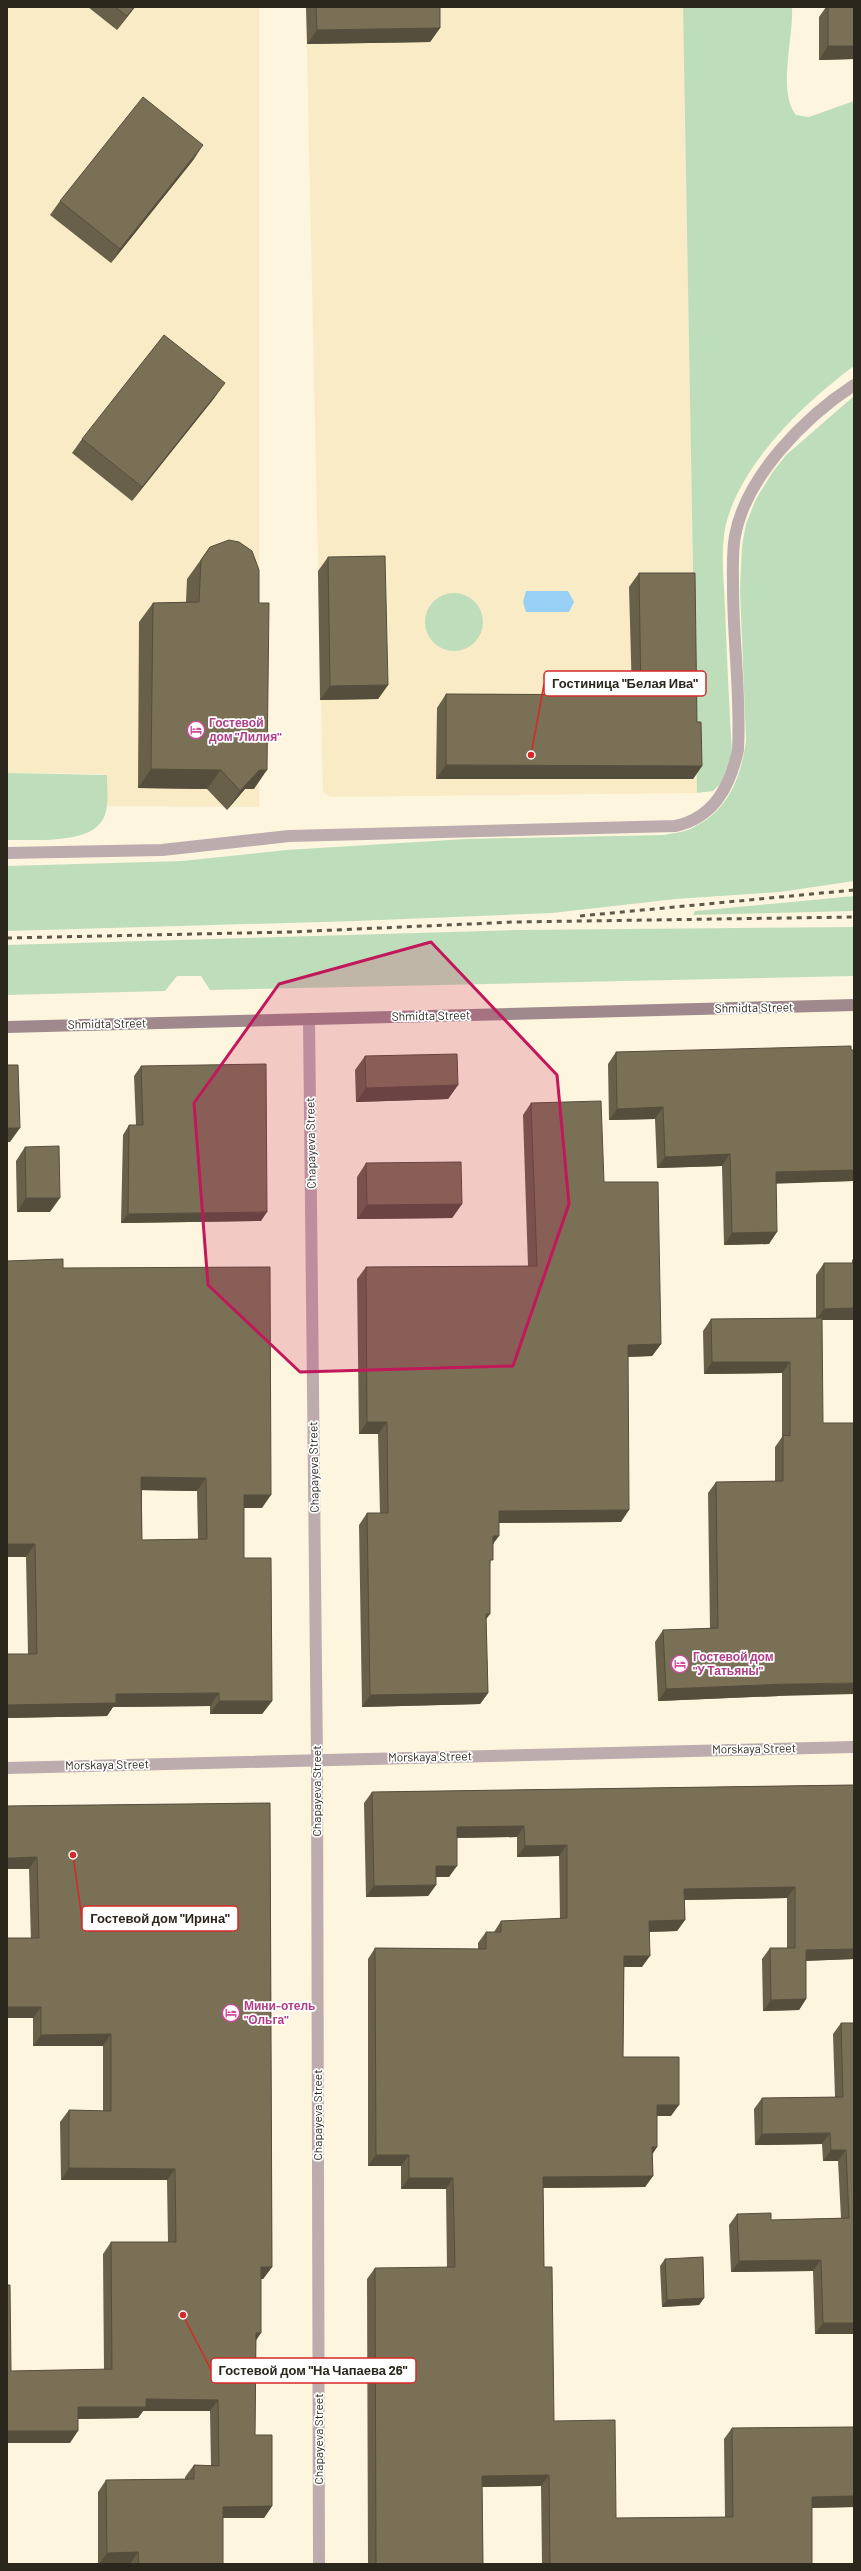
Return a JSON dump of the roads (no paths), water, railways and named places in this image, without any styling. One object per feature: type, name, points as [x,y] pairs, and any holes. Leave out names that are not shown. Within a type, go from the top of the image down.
[{"type":"street","points":[[7,853],[162,850],[289,836],[675,826],[689,823],[703,815],[714,806],[734,771],[738,750],[733,611],[733,551],[738,521],[753,490],[777,455],[795,434],[854,385]]},
{"type":"street","name":"Shmidta Street","points":[[7,1027],[854,1005]]},
{"type":"street","name":"Chapayeva Street","points":[[309,1019],[317,1760],[319,2564]]},
{"type":"street","name":"Morskaya Street","points":[[7,1768],[854,1747]]},
{"type":"water","points":[[526,591],[568,591],[574,602],[569,612],[526,612],[523,602]]},
{"type":"railway","points":[[580,916],[854,890]]},
{"type":"railway","points":[[7,938],[290,932],[514,922],[854,917]]},
{"type":"place","name":"Гостевой дом \"Лилия\"","points":[[196,730]]},
{"type":"place","name":"Гостиница \"Белая Ива\"","points":[[531,755]]},
{"type":"place","name":"Гостевой дом \"У Татьяны\"","points":[[680,1664]]},
{"type":"place","name":"Гостевой дом \"Ирина\"","points":[[73,1855]]},
{"type":"place","name":"Мини-отель \"Ольга\"","points":[[231,2013]]},
{"type":"place","name":"Гостевой дом \"На Чапаева 26\"","points":[[183,2315]]}]
